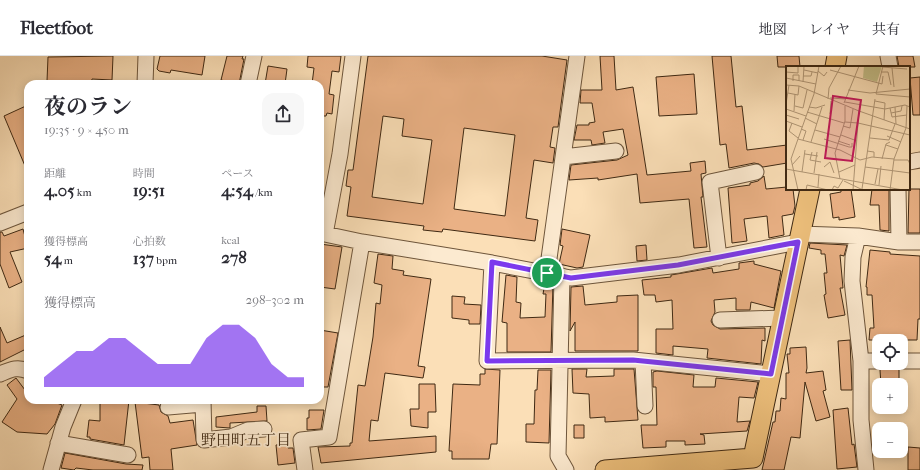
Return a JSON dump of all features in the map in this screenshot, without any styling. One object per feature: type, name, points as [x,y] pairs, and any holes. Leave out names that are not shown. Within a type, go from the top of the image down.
[{"type":"main road","points":[[835,66],[838,56]]},
{"type":"main road","points":[[605,470],[752,464],[810,190]]},
{"type":"street","points":[[145,80],[146,56]]},
{"type":"street","points":[[249,80],[254,56]]},
{"type":"street","points":[[324,224],[340,154],[353,56]]},
{"type":"street","points":[[547,273],[577,56]]},
{"type":"street","points":[[888,56],[890,66]]},
{"type":"street","points":[[563,157],[616,151]]},
{"type":"street","points":[[910,162],[920,160]]},
{"type":"street","points":[[719,258],[710,182],[756,172]]},
{"type":"street","points":[[898,190],[899,242]]},
{"type":"street","points":[[0,223],[24,214]]},
{"type":"street","points":[[324,233],[362,242],[492,262],[571,278],[719,258],[799,238],[858,236],[899,242],[920,242]]},
{"type":"street","points":[[858,236],[853,257],[852,281],[861,361],[861,420],[866,470]]},
{"type":"street","points":[[304,470],[302,440],[329,438],[362,242]]},
{"type":"street","points":[[492,262],[487,361],[643,361],[771,374]]},
{"type":"street","points":[[562,276],[558,456],[566,470]]},
{"type":"street","points":[[720,320],[782,318]]},
{"type":"street","points":[[643,361],[645,406]]},
{"type":"street","points":[[861,361],[872,361]]},
{"type":"street","points":[[908,361],[920,361]]},
{"type":"street","points":[[0,374],[14,368],[24,369]]},
{"type":"street","points":[[51,470],[58,443],[73,404]]},
{"type":"street","points":[[168,406],[186,404]]},
{"type":"street","points":[[203,404],[204,440],[231,438],[248,430],[264,429]]},
{"type":"street","points":[[58,443],[128,455]]},
{"type":"building","points":[[113,56],[112,80],[47,80],[48,57]]},
{"type":"building","points":[[160,56],[205,56],[202,75],[171,70],[170,73],[159,71],[157,69]]},
{"type":"building","points":[[227,56],[243,56],[242,59],[244,59],[240,80],[221,80]]},
{"type":"building","points":[[308,56],[341,56],[339,72],[332,71],[329,94],[334,95],[332,114],[327,113],[326,116],[324,116],[324,80],[312,80],[314,68],[307,67]]},
{"type":"building","points":[[368,56],[542,56],[567,60],[558,127],[553,127],[550,147],[555,148],[553,163],[534,160],[526,218],[538,220],[535,241],[443,229],[442,232],[423,230],[424,226],[347,216],[351,187],[346,186],[348,170],[353,170]],"holes":[[[383,116],[404,119],[402,136],[432,140],[423,204],[372,197]],[[464,128],[515,135],[505,216],[454,209]]]},
{"type":"building","points":[[600,56],[614,56],[616,90],[633,87],[647,175],[691,171],[690,163],[705,161],[706,173],[701,174],[703,197],[701,197],[707,247],[694,248],[689,199],[640,203],[637,174],[598,180],[598,178],[569,180],[571,165],[617,160],[628,155],[623,129],[603,132],[605,143],[592,145],[591,140],[574,140],[577,125],[589,125],[589,123],[595,122],[592,103],[580,103],[581,90],[602,90]]},
{"type":"building","points":[[712,56],[731,56],[736,107],[742,106],[747,150],[786,145],[786,163],[763,167],[754,163],[729,168],[726,144],[720,145]]},
{"type":"building","points":[[777,56],[799,56],[800,66],[778,67]]},
{"type":"building","points":[[897,56],[913,56],[915,67],[899,66]]},
{"type":"building","points":[[268,66],[287,69],[286,80],[266,80]]},
{"type":"building","points":[[694,74],[697,114],[659,116],[656,77]]},
{"type":"building","points":[[920,77],[920,115],[913,115],[910,78]]},
{"type":"building","points":[[24,107],[24,164],[4,116]]},
{"type":"building","points":[[764,176],[766,189],[786,187],[786,190],[793,190],[795,206],[793,214],[782,216],[784,235],[769,238],[767,216],[744,219],[747,241],[732,243],[728,188],[750,185],[750,183],[758,181]]},
{"type":"building","points":[[920,189],[920,233],[908,233],[909,190]]},
{"type":"building","points":[[841,190],[851,190],[855,217],[839,220],[839,217],[833,218],[830,194],[841,192]]},
{"type":"building","points":[[872,190],[889,190],[889,231],[880,230],[879,205],[870,205]]},
{"type":"building","points":[[23,229],[24,233],[24,249],[10,252],[22,282],[9,288],[0,264],[0,232],[2,232],[4,236]]},
{"type":"building","points":[[562,229],[590,235],[583,267],[577,268],[559,264],[563,246],[560,245]]},
{"type":"building","points":[[810,243],[847,245],[844,256],[840,255],[843,288],[840,288],[845,315],[828,318],[824,295],[826,294],[824,273],[827,273],[825,254],[821,254],[821,250],[809,248]]},
{"type":"building","points":[[324,245],[342,247],[335,289],[324,288]]},
{"type":"building","points":[[646,245],[647,260],[637,261],[636,246]]},
{"type":"building","points":[[870,250],[890,252],[890,254],[920,256],[920,319],[918,319],[917,340],[908,340],[908,334],[872,334],[872,340],[869,340],[870,328],[874,328],[872,295],[867,295],[866,287]]},
{"type":"building","points":[[378,254],[393,256],[392,269],[404,271],[403,275],[431,279],[418,366],[425,367],[423,378],[385,373],[378,421],[371,420],[369,441],[436,436],[436,452],[321,463],[318,447],[350,446],[350,443],[352,443],[358,385],[365,386],[373,337],[376,303],[380,304],[382,285],[374,283]]},
{"type":"building","points":[[754,261],[754,264],[781,271],[774,308],[751,302],[750,310],[736,310],[736,298],[714,300],[715,312],[711,321],[713,325],[720,329],[765,328],[765,341],[762,340],[761,364],[707,358],[708,349],[673,346],[673,355],[656,353],[656,329],[673,329],[672,300],[656,302],[655,295],[644,295],[642,280],[671,277],[671,275],[712,268],[713,273],[739,269],[739,263]]},
{"type":"building","points":[[506,275],[517,277],[516,302],[521,303],[520,318],[545,317],[546,294],[543,294],[545,283],[553,284],[551,352],[507,352],[507,323],[502,322]]},
{"type":"building","points":[[583,286],[585,305],[617,302],[617,296],[638,295],[638,351],[575,351],[575,322],[570,331],[571,287]]},
{"type":"building","points":[[452,296],[465,297],[464,304],[481,305],[480,324],[469,324],[469,320],[452,318]]},
{"type":"building","points":[[0,327],[7,343],[24,336],[24,350],[0,362]]},
{"type":"building","points":[[324,331],[338,333],[328,387],[324,387]]},
{"type":"building","points":[[850,340],[852,390],[841,390],[838,341]]},
{"type":"building","points":[[806,347],[806,373],[823,371],[826,390],[823,391],[830,417],[816,421],[805,382],[800,438],[791,437],[784,470],[762,470],[773,422],[775,422],[776,411],[780,411],[781,398],[786,399],[786,373],[789,373],[787,354],[790,354],[790,348]]},
{"type":"building","points":[[485,369],[500,370],[497,444],[491,444],[489,459],[452,459],[452,451],[449,451],[453,384],[480,385],[480,374],[485,374]]},
{"type":"building","points":[[572,369],[587,369],[586,377],[614,376],[614,369],[634,369],[638,420],[605,422],[605,417],[590,418],[589,394],[573,393]]},
{"type":"building","points":[[538,370],[551,370],[549,443],[526,442],[526,424],[534,424],[535,390],[537,390]]},
{"type":"building","points":[[880,370],[899,370],[899,378],[881,378]]},
{"type":"building","points":[[657,371],[694,375],[693,387],[715,387],[716,378],[758,382],[754,398],[739,397],[737,422],[750,421],[747,431],[700,434],[704,435],[705,444],[685,445],[685,441],[666,441],[666,447],[643,448],[641,425],[657,425],[656,387],[653,387],[653,372]]},
{"type":"building","points":[[16,378],[24,389],[24,404],[62,405],[55,424],[47,434],[17,432],[2,422],[17,399],[7,385]]},
{"type":"building","points":[[419,384],[435,384],[436,412],[428,412],[428,428],[411,426],[410,409],[419,409]]},
{"type":"building","points":[[100,404],[129,404],[124,445],[90,439],[90,437],[87,437],[89,420],[100,421]]},
{"type":"building","points":[[135,404],[159,405],[161,412],[168,416],[170,423],[193,420],[197,445],[171,449],[173,470],[150,470],[149,457],[142,458]]},
{"type":"building","points":[[257,406],[266,406],[267,421],[230,423],[230,428],[216,427],[216,417],[257,412]]},
{"type":"building","points":[[848,408],[852,445],[854,444],[857,467],[837,469],[833,410]]},
{"type":"building","points":[[309,410],[324,410],[321,429],[307,430]]},
{"type":"building","points":[[574,425],[584,425],[584,438],[574,438]]},
{"type":"building","points":[[287,444],[288,448],[293,448],[295,463],[278,465],[276,445]]},
{"type":"building","points":[[908,447],[920,448],[920,470],[908,470]]},
{"type":"building","points":[[65,453],[126,464],[143,465],[142,470],[93,470],[76,468],[74,470],[61,468]]},
{"type":"district","name":"野田町五丁目","points":[[246,440]]},
{"type":"route","points":[[798,242],[771,374],[633,360],[561,362],[487,361],[492,262],[547,273],[571,278],[602,275],[678,265],[798,242]]}]
